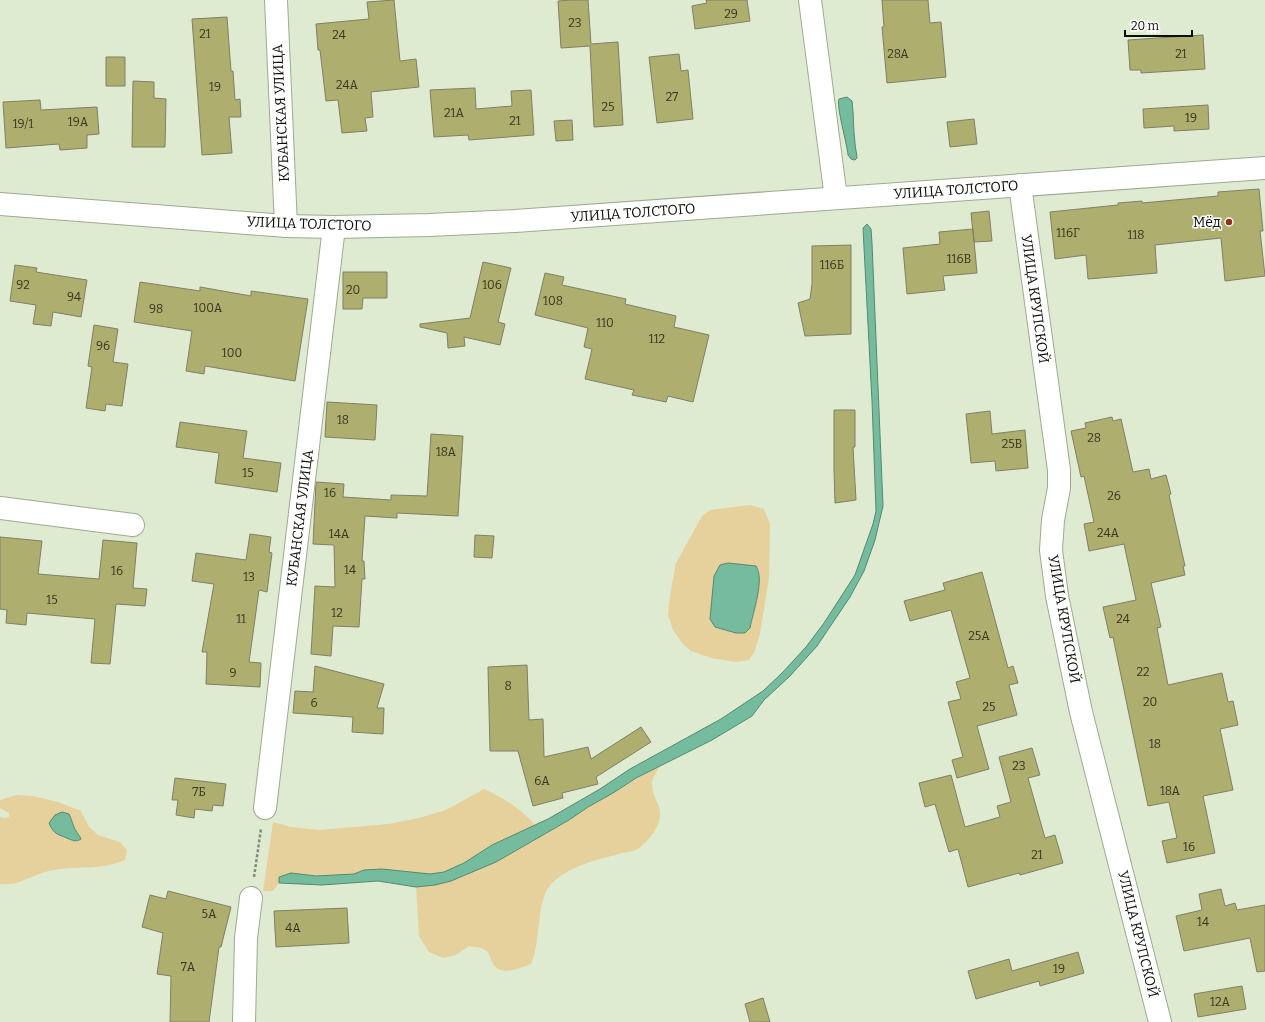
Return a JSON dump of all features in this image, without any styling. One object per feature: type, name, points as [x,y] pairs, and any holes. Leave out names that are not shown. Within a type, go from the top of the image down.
[{"type":"street","name":"КУБАНСКАЯ УЛИЦА","points":[[276,0],[286,226]]},
{"type":"street","points":[[810,0],[836,198]]},
{"type":"street","name":"УЛИЦА ТОЛСТОГО","points":[[0,204],[286,226],[334,227],[429,225],[515,221],[1265,168]]},
{"type":"street","name":"УЛИЦА КРУПСКОЙ","points":[[1020,185],[1058,470],[1059,488],[1053,520],[1051,550],[1057,596],[1081,712],[1160,1022]]},
{"type":"street","name":"КУБАНСКАЯ УЛИЦА","points":[[265,808],[334,227]]},
{"type":"street","points":[[0,508],[133,525]]},
{"type":"street","points":[[244,1022],[246,938],[251,898]]},
{"type":"path","points":[[256,867],[260,837]]},
{"type":"shaded area","points":[[847,97],[852,101],[854,138],[857,156],[855,160],[851,159],[848,155],[838,103],[839,99]]},
{"type":"shaded area","points":[[867,224],[871,229],[872,243],[883,506],[875,540],[864,571],[850,597],[817,646],[790,676],[764,700],[752,716],[712,740],[636,778],[569,820],[496,862],[451,881],[435,885],[416,887],[378,881],[322,885],[279,883],[279,877],[291,873],[316,876],[354,874],[364,870],[382,869],[430,874],[444,872],[464,863],[492,845],[548,819],[600,789],[630,769],[721,719],[763,691],[806,647],[824,623],[855,575],[873,524],[876,511],[863,228]]},
{"type":"shaded area","points":[[750,505],[764,509],[770,524],[769,578],[760,634],[755,651],[749,660],[736,662],[711,658],[691,651],[682,643],[673,630],[668,615],[676,563],[702,516],[710,510]],"holes":[[[728,563],[755,566],[759,570],[750,628]]]},
{"type":"shaded area","points":[[728,563],[756,566],[758,572],[759,587],[756,605],[750,628],[745,633],[736,633],[715,627],[710,619],[714,576],[720,565]]},
{"type":"shaded area","points":[[659,767],[652,782],[654,795],[660,813],[660,818],[655,831],[642,846],[637,849],[584,864],[567,872],[552,883],[543,899],[537,944],[531,964],[522,968],[506,971],[501,970],[496,968],[493,964],[487,951],[469,946],[456,955],[443,958],[429,952],[419,936],[416,887],[435,885],[451,881],[496,862],[569,820],[636,778]]},
{"type":"shaded area","points":[[484,789],[512,804],[535,825],[492,845],[464,863],[444,872],[430,874],[364,870],[354,874],[316,876],[291,873],[280,877],[279,883],[273,891],[263,891],[273,822],[291,827],[319,830],[388,824],[419,818],[446,810]]},
{"type":"shaded area","points":[[16,795],[33,796],[58,802],[81,811],[89,827],[98,835],[120,842],[127,850],[125,860],[104,866],[65,868],[42,873],[17,883],[0,884],[0,817],[9,817],[9,813],[0,808],[0,800]],"holes":[[[71,819],[74,829],[81,839],[73,841],[60,836]]]},
{"type":"shaded area","points":[[62,812],[69,814],[81,839],[76,841],[72,840],[59,835],[53,830],[49,823],[55,815]]},
{"type":"building","points":[[394,0],[400,61],[416,59],[419,87],[371,92],[373,117],[365,118],[367,131],[342,133],[338,100],[326,101],[320,50],[318,50],[316,24],[369,19],[367,2]]},
{"type":"building","points":[[588,0],[591,44],[618,42],[623,125],[594,127],[590,46],[561,48],[558,1]]},
{"type":"building","points":[[706,0],[747,0],[750,21],[695,29],[692,6],[707,3]]},
{"type":"building","points":[[882,0],[928,0],[930,23],[941,22],[946,77],[887,83],[882,27],[884,27]]},
{"type":"building","points":[[227,17],[235,100],[240,99],[241,117],[229,117],[232,153],[202,155],[192,19]]},
{"type":"building","points":[[1203,35],[1205,69],[1141,73],[1141,70],[1130,70],[1128,40]]},
{"type":"building","points":[[679,54],[681,71],[688,70],[693,119],[657,123],[649,57]]},
{"type":"building","points":[[106,57],[125,57],[125,86],[106,86]]},
{"type":"building","points":[[133,81],[154,82],[154,98],[166,99],[165,147],[132,147]]},
{"type":"building","points":[[475,88],[476,109],[512,106],[511,91],[531,90],[534,135],[469,140],[468,135],[434,137],[430,90]]},
{"type":"building","points":[[40,100],[41,110],[97,107],[99,134],[87,135],[87,148],[60,150],[59,144],[6,148],[3,102]]},
{"type":"building","points":[[1208,105],[1209,129],[1174,131],[1174,126],[1144,128],[1143,109]]},
{"type":"building","points":[[974,119],[977,144],[950,147],[947,122]]},
{"type":"building","points":[[572,120],[573,140],[556,141],[554,121]]},
{"type":"building","points":[[1259,189],[1263,231],[1260,231],[1265,276],[1225,281],[1221,238],[1155,245],[1157,273],[1088,279],[1086,255],[1055,259],[1050,212],[1118,205],[1118,203],[1142,201],[1142,203],[1218,196],[1218,192]]},
{"type":"building","points":[[989,211],[992,241],[974,242],[971,213]]},
{"type":"building","points":[[973,229],[977,273],[943,276],[945,290],[907,294],[903,248],[940,244],[939,232]]},
{"type":"building","points":[[851,245],[851,334],[805,336],[798,303],[810,299],[812,284],[812,246]]},
{"type":"building","points":[[483,262],[511,268],[498,322],[505,324],[500,345],[464,337],[465,346],[448,348],[447,333],[420,327],[420,324],[470,318]]},
{"type":"building","points":[[15,265],[37,268],[36,272],[87,280],[81,317],[53,312],[51,326],[33,324],[36,305],[10,301]]},
{"type":"building","points":[[343,272],[387,272],[387,298],[363,298],[362,309],[343,309]]},
{"type":"building","points":[[545,273],[564,277],[562,285],[626,299],[625,304],[676,316],[674,327],[709,335],[693,402],[668,396],[666,402],[632,395],[634,390],[585,379],[592,349],[584,347],[588,328],[535,315]]},
{"type":"building","points":[[140,282],[200,291],[200,287],[251,296],[251,291],[308,299],[295,381],[205,366],[204,374],[186,371],[192,331],[134,322]]},
{"type":"building","points":[[94,325],[118,329],[113,362],[128,364],[122,406],[106,404],[105,411],[86,408],[92,367],[88,366]]},
{"type":"building","points":[[327,402],[377,405],[375,440],[325,437]]},
{"type":"building","points":[[834,410],[855,410],[855,447],[853,447],[856,500],[835,503],[834,470]]},
{"type":"building","points":[[990,411],[992,434],[1025,430],[1028,468],[996,471],[995,461],[971,463],[966,414]]},
{"type":"building","points":[[1112,417],[1113,421],[1121,419],[1133,472],[1149,469],[1151,479],[1166,475],[1171,494],[1169,495],[1185,566],[1183,566],[1185,575],[1151,583],[1161,627],[1157,628],[1168,685],[1222,673],[1228,702],[1233,701],[1238,725],[1220,729],[1233,790],[1203,796],[1215,853],[1167,863],[1162,841],[1177,838],[1169,802],[1148,806],[1113,637],[1110,638],[1103,607],[1136,600],[1124,544],[1089,551],[1084,524],[1094,522],[1084,476],[1081,477],[1071,431],[1086,428],[1085,423]]},
{"type":"building","points":[[180,422],[247,431],[243,458],[281,463],[277,492],[215,483],[219,453],[176,447]]},
{"type":"building","points":[[431,434],[463,436],[458,516],[397,513],[397,518],[365,516],[362,561],[364,561],[365,579],[362,579],[359,627],[333,626],[331,656],[311,654],[315,586],[335,587],[334,545],[313,544],[316,482],[344,484],[343,497],[391,500],[391,495],[427,496]]},
{"type":"building","points":[[250,534],[271,537],[269,552],[272,553],[267,592],[259,590],[249,662],[261,663],[260,687],[206,684],[207,652],[202,652],[214,584],[192,581],[196,553],[246,560]]},
{"type":"building","points":[[475,535],[494,536],[492,558],[474,557]]},
{"type":"building","points":[[0,537],[42,541],[38,574],[99,579],[103,540],[137,543],[133,588],[147,589],[145,606],[116,604],[110,664],[91,663],[95,619],[27,613],[26,625],[6,623],[7,610],[0,609]]},
{"type":"building","points":[[982,572],[1008,668],[1013,666],[1018,683],[1009,685],[1017,715],[977,726],[989,769],[957,778],[952,760],[963,757],[948,702],[961,699],[956,682],[970,678],[951,610],[910,621],[904,601],[945,590],[943,583]]},
{"type":"building","points":[[527,665],[529,720],[543,719],[544,757],[588,747],[591,759],[641,727],[651,742],[596,777],[598,784],[562,793],[563,798],[533,806],[518,751],[490,751],[488,667]]},
{"type":"building","points":[[315,666],[384,684],[377,708],[384,708],[383,734],[352,732],[353,717],[293,713],[295,691],[313,692]]},
{"type":"building","points":[[1032,748],[1040,775],[1028,778],[1045,838],[1055,835],[1063,863],[968,887],[958,849],[949,852],[935,804],[925,807],[919,783],[951,775],[965,827],[1000,817],[997,806],[1011,802],[999,757]]},
{"type":"building","points":[[175,778],[226,784],[223,806],[213,805],[212,811],[195,809],[194,818],[176,815],[178,800],[172,800]]},
{"type":"building","points":[[1221,889],[1225,906],[1235,903],[1237,910],[1265,905],[1265,971],[1257,972],[1250,938],[1184,951],[1176,916],[1202,910],[1199,894]]},
{"type":"building","points":[[168,891],[231,907],[221,947],[219,947],[209,1022],[170,1022],[171,976],[157,974],[163,933],[142,927],[150,895],[166,899]]},
{"type":"building","points":[[347,908],[349,943],[276,947],[274,911]]},
{"type":"building","points":[[1078,952],[1084,973],[1040,986],[1039,981],[976,999],[968,971],[1009,959],[1012,971]]},
{"type":"building","points":[[1242,986],[1246,1009],[1198,1017],[1194,994]]},
{"type":"building","points":[[763,998],[770,1022],[750,1022],[745,1004]]},
{"type":"place","name":"Мёд","points":[[1229,222]]}]
